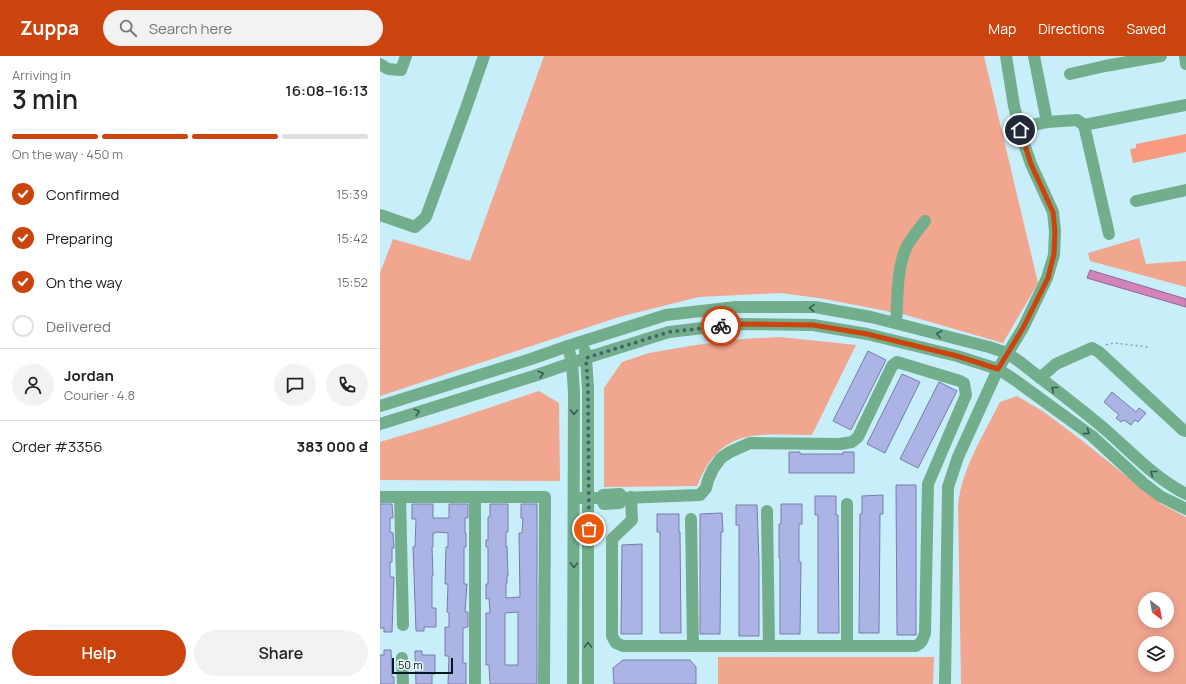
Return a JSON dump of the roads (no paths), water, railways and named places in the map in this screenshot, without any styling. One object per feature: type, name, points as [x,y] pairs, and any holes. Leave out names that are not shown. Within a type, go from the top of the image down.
[{"type":"street","points":[[380,64],[388,69],[401,70],[406,56]]},
{"type":"street","points":[[380,216],[415,227],[426,217],[484,56]]},
{"type":"street","points":[[945,684],[948,487],[958,457],[998,369],[1023,328],[1048,278],[1054,254],[1055,231],[1053,212],[1023,141],[1014,106],[1006,56]]},
{"type":"street","points":[[1034,56],[1047,122]]},
{"type":"street","points":[[1070,74],[1104,61],[1161,56]]},
{"type":"street","points":[[1184,56],[1186,64]]},
{"type":"street","points":[[1084,125],[1186,105]]},
{"type":"street","points":[[1032,125],[1047,122],[1077,120],[1084,125],[1109,234]]},
{"type":"street","points":[[1136,200],[1186,190]]},
{"type":"street","points":[[896,323],[899,280],[902,262],[907,246],[925,221]]},
{"type":"street","points":[[380,406],[666,315],[736,307],[815,307],[896,323],[962,340],[1008,354],[1105,430],[1152,472],[1170,486],[1186,494]]},
{"type":"street","points":[[380,424],[537,376],[586,358],[669,332],[737,324],[813,325],[875,336],[957,356],[998,369],[1092,436],[1143,483],[1160,496],[1186,509]]},
{"type":"street","points":[[582,342],[586,358],[595,498],[588,684]]},
{"type":"street","points":[[568,346],[572,363],[574,392],[572,684]]},
{"type":"street","points":[[1040,378],[1056,364],[1092,348],[1099,352],[1183,430],[1186,431]]},
{"type":"street","points":[[574,498],[595,498],[604,504],[620,503],[627,498],[700,495],[706,488],[710,474],[721,458],[730,452],[750,444],[840,444],[852,442],[858,437],[892,366],[897,362],[960,381],[964,383],[966,388],[966,395],[928,484],[926,633],[923,640],[916,646],[623,646],[616,643],[612,636],[612,539],[632,520],[627,498]]},
{"type":"street","points":[[928,484],[948,487]]},
{"type":"street","points":[[380,497],[545,497],[544,684]]},
{"type":"street","points":[[400,497],[403,625]]},
{"type":"street","points":[[475,497],[475,684]]},
{"type":"street","points":[[846,646],[847,504]]},
{"type":"street","points":[[767,511],[769,646]]},
{"type":"street","points":[[691,519],[693,646]]},
{"type":"street","points":[[402,658],[403,684]]}]
